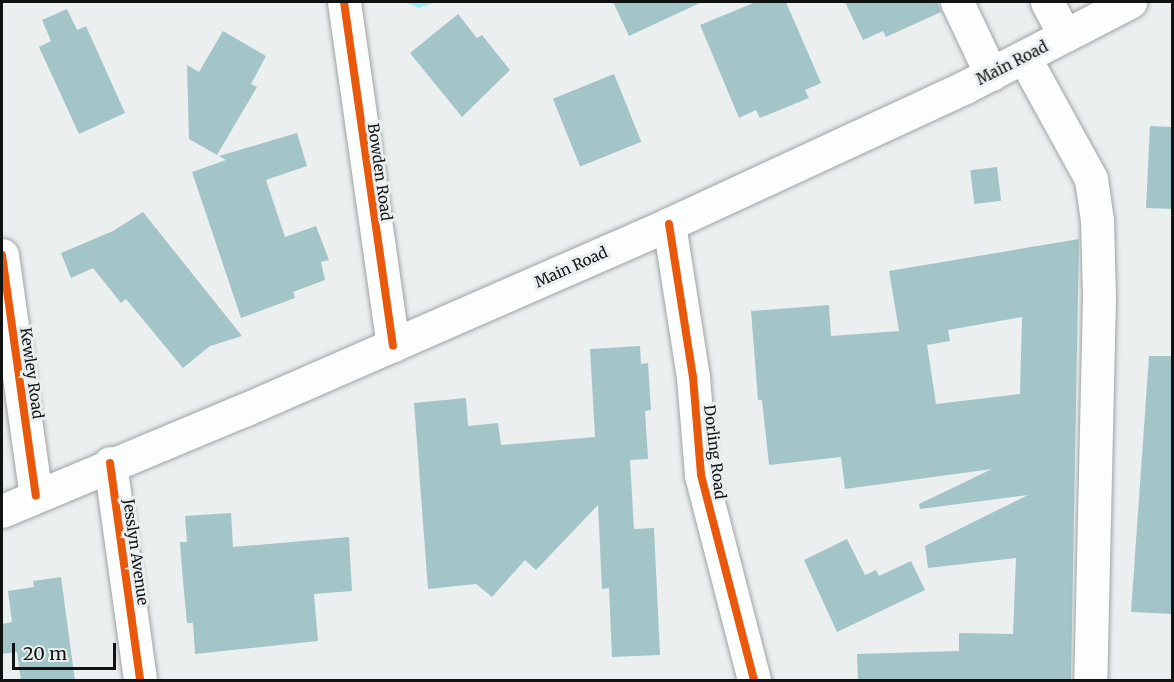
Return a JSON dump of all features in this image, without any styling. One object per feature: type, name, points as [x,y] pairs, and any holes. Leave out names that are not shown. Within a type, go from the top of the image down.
[{"type":"street","name":"Bowden Road","points":[[344,2],[393,346]]},
{"type":"street","points":[[957,2],[991,74]]},
{"type":"street","points":[[1047,2],[1079,20]]},
{"type":"street","name":"Main Road","points":[[2,511],[393,346],[669,224],[991,74],[1024,57],[1079,20],[1130,2]]},
{"type":"street","points":[[1024,57],[1091,179],[1097,220],[1099,297],[1090,681]]},
{"type":"street","name":"Dorling Road","points":[[669,224],[693,377],[701,475],[754,681]]},
{"type":"street","name":"Kewley Road","points":[[2,255],[36,496]]},
{"type":"street","name":"Jesslyn Avenue","points":[[110,464],[140,681]]},
{"type":"water","points":[[405,2],[433,2],[433,3],[419,8]]},
{"type":"building","points":[[613,2],[702,2],[629,36]]},
{"type":"building","points":[[756,2],[786,2],[821,83],[805,90],[809,98],[760,118],[756,110],[739,118],[700,25]]},
{"type":"building","points":[[845,2],[938,2],[941,12],[886,37],[883,31],[863,40]]},
{"type":"building","points":[[67,9],[77,30],[86,26],[125,113],[79,134],[39,47],[51,41],[42,20]]},
{"type":"building","points":[[458,14],[477,38],[482,35],[510,70],[462,117],[410,53]]},
{"type":"building","points":[[223,31],[266,56],[251,84],[257,87],[217,155],[189,139],[187,65],[199,72]]},
{"type":"building","points":[[614,74],[641,142],[580,166],[553,99]]},
{"type":"building","points":[[1150,126],[1173,127],[1173,209],[1146,208]]},
{"type":"building","points":[[297,133],[307,166],[266,180],[285,237],[316,226],[329,260],[321,262],[325,280],[293,292],[295,298],[241,318],[192,172],[226,160],[219,156]]},
{"type":"building","points":[[997,167],[1001,201],[974,204],[970,170]]},
{"type":"building","points":[[143,212],[242,336],[210,346],[183,368],[126,299],[121,303],[93,268],[71,278],[61,253],[113,231]]},
{"type":"building","points":[[1079,239],[1071,681],[858,681],[857,654],[959,651],[959,633],[1013,634],[1016,558],[928,568],[925,546],[1028,495],[920,509],[919,504],[992,469],[845,489],[841,457],[769,465],[762,400],[758,400],[751,311],[829,305],[831,336],[899,331],[889,271]],"holes":[[[1022,317],[1020,394],[936,404],[927,345],[950,341],[948,330]]]},
{"type":"building","points":[[640,346],[641,364],[648,363],[651,410],[645,411],[648,459],[630,460],[634,529],[654,528],[660,655],[612,657],[609,588],[602,589],[598,505],[536,570],[525,560],[492,597],[476,584],[428,589],[414,403],[466,398],[468,426],[498,423],[501,445],[595,437],[590,349]]},
{"type":"building","points":[[1149,356],[1173,356],[1173,614],[1131,612]]},
{"type":"building","points":[[231,513],[233,547],[349,537],[352,591],[314,594],[318,641],[195,654],[193,623],[187,623],[182,570],[180,542],[187,542],[185,516]]},
{"type":"building","points":[[847,539],[865,575],[876,570],[879,576],[911,561],[925,590],[837,632],[804,560]]},
{"type":"building","points":[[61,577],[75,681],[21,681],[17,652],[2,654],[2,624],[12,622],[8,591],[34,587],[33,581]]},
{"type":"cycle path","points":[[344,2],[393,346]]},
{"type":"cycle path","points":[[669,224],[693,377],[701,475],[754,680]]},
{"type":"cycle path","points":[[2,255],[36,496]]},
{"type":"cycle path","points":[[110,463],[140,680]]}]
